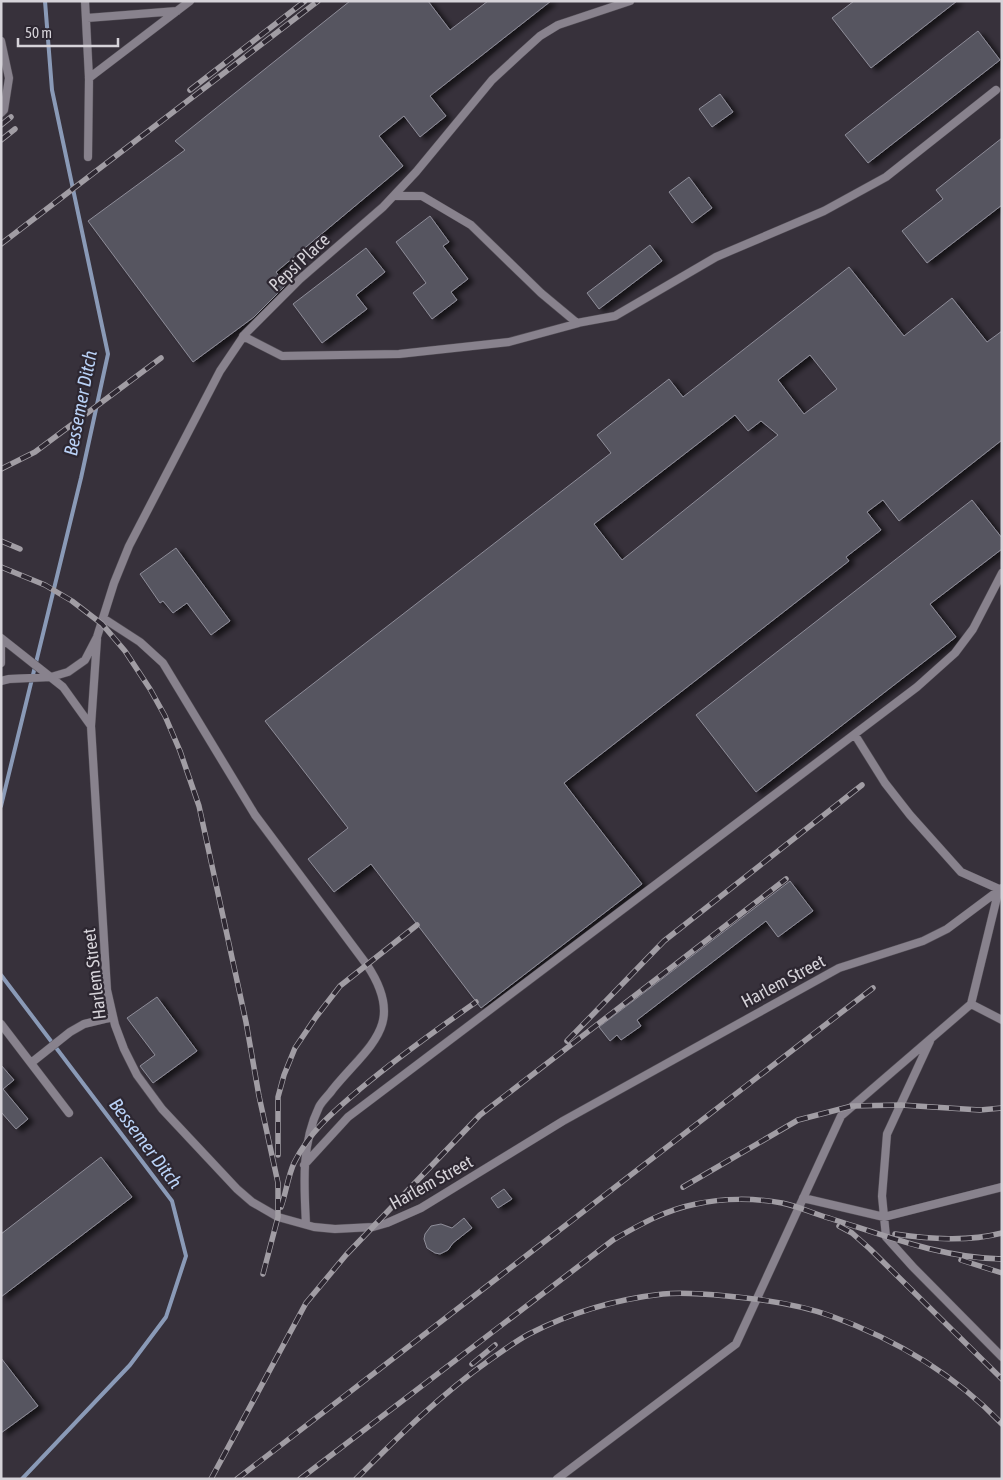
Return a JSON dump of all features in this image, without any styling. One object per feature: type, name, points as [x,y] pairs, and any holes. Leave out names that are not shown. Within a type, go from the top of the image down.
[{"type":"lane","points":[[85,1],[89,78],[88,157]]},
{"type":"lane","points":[[89,78],[190,1]]},
{"type":"lane","name":"Pepsi Place","points":[[97,637],[129,546],[220,371],[243,336],[300,279],[394,196],[492,80],[540,36],[558,25],[630,1]]},
{"type":"lane","points":[[87,18],[177,11]]},
{"type":"lane","points":[[1,41],[9,78],[4,110],[1,113]]},
{"type":"lane","points":[[243,336],[282,356],[400,354],[509,342],[581,322],[616,316],[716,257],[824,211],[886,178],[996,90]]},
{"type":"lane","points":[[394,196],[422,196],[471,225],[541,293],[577,323],[581,322]]},
{"type":"lane","points":[[304,1165],[348,1117],[917,687],[955,653],[973,629],[1002,573]]},
{"type":"lane","points":[[104,618],[140,642],[163,663],[255,815],[368,965],[376,977],[383,997],[384,1021],[372,1046],[319,1107],[308,1139],[304,1165],[306,1224]]},
{"type":"lane","points":[[1,681],[51,677],[68,672],[85,660],[97,637]]},
{"type":"lane","name":"Harlem Street","points":[[97,637],[91,726],[107,990],[113,1017],[124,1049],[137,1075],[162,1108],[237,1189],[252,1202],[278,1217],[335,1230],[373,1227],[421,1208],[562,1121],[839,968],[923,941],[939,933],[964,917],[1001,888]]},
{"type":"lane","points":[[1,638],[64,687],[91,726]]},
{"type":"lane","points":[[1,643],[1,664]]},
{"type":"lane","points":[[556,1479],[736,1344],[841,1116],[971,1004],[1001,888],[961,872],[910,815],[885,783],[855,735]]},
{"type":"lane","points":[[971,1004],[1002,1020]]},
{"type":"lane","points":[[31,1063],[70,1032],[84,1024],[113,1017]]},
{"type":"lane","points":[[1,1024],[69,1113]]},
{"type":"lane","points":[[932,1036],[888,1134],[882,1196],[886,1236],[913,1267],[1002,1358]]},
{"type":"lane","points":[[803,1198],[884,1218],[1002,1187]]},
{"type":"building","points":[[350,1],[428,1],[450,30],[488,1],[551,1],[430,96],[446,116],[420,137],[404,116],[379,136],[403,166],[276,272],[286,285],[254,317],[193,362],[88,221],[185,150],[175,141]]},
{"type":"building","points":[[854,1],[957,1],[871,68],[832,18]]},
{"type":"building","points":[[978,31],[1000,60],[868,163],[845,135]]},
{"type":"building","points":[[720,94],[733,112],[712,127],[699,109]]},
{"type":"building","points":[[1002,138],[1002,205],[927,263],[902,231],[943,199],[936,190]]},
{"type":"building","points":[[689,177],[712,208],[692,223],[669,192]]},
{"type":"building","points":[[430,216],[449,242],[443,246],[468,279],[451,292],[457,300],[432,319],[413,293],[426,283],[396,242]]},
{"type":"building","points":[[650,245],[662,261],[599,309],[587,293]]},
{"type":"building","points":[[366,248],[385,272],[356,295],[367,309],[322,343],[293,304]]},
{"type":"building","points":[[849,267],[904,336],[952,298],[987,342],[1002,331],[1002,440],[899,521],[883,500],[867,512],[881,530],[846,557],[849,561],[564,783],[642,884],[481,1008],[371,864],[334,892],[308,859],[348,828],[265,721],[611,453],[597,435],[669,379],[683,397]],"holes":[[[810,355],[837,389],[804,414],[778,380]],[[735,415],[748,431],[761,421],[778,435],[622,560],[594,524]]]},
{"type":"building","points":[[972,500],[1002,538],[1002,549],[930,604],[956,637],[756,792],[696,715]]},
{"type":"building","points":[[176,548],[230,621],[211,635],[187,603],[173,613],[163,601],[160,603],[140,574]]},
{"type":"building","points":[[790,881],[813,911],[778,937],[766,921],[637,1020],[641,1026],[621,1040],[617,1035],[610,1041],[599,1027]]},
{"type":"building","points":[[157,997],[197,1051],[153,1083],[140,1066],[155,1055],[127,1018]]},
{"type":"building","points":[[1,1065],[14,1080],[3,1089],[28,1119],[16,1129],[1,1112]]},
{"type":"building","points":[[101,1157],[132,1197],[1,1297],[1,1234]]},
{"type":"building","points":[[504,1189],[512,1199],[498,1208],[491,1198]]},
{"type":"building","points":[[464,1218],[472,1228],[453,1243],[448,1250],[440,1254],[427,1248],[424,1239],[431,1226],[441,1224],[452,1228]]},
{"type":"building","points":[[1,1358],[38,1406],[1,1433]]},
{"type":"waterway","name":"Bessemer Ditch","points":[[1,806],[81,478],[108,354],[52,90],[45,1]]},
{"type":"waterway","name":"Bessemer Ditch","points":[[1,975],[172,1201],[186,1256],[166,1317],[130,1365],[22,1479]]},
{"type":"railway","points":[[190,90],[305,1]]},
{"type":"railway","points":[[1,244],[318,1]]},
{"type":"railway","points":[[1,125],[11,117]]},
{"type":"railway","points":[[1,140],[15,129]]},
{"type":"railway","points":[[1,469],[35,452],[161,358]]},
{"type":"railway","points":[[1,541],[20,549]]},
{"type":"railway","points":[[1,567],[45,585],[72,601],[102,624],[125,651],[150,689],[165,716],[180,751],[199,806],[246,1022],[259,1096],[278,1183],[278,1217],[263,1274]]},
{"type":"railway","points":[[567,1041],[664,941],[862,785]]},
{"type":"railway","points":[[211,1479],[306,1303],[346,1255],[480,1115],[786,879]]},
{"type":"railway","points":[[278,1155],[278,1097],[284,1075],[295,1048],[340,986],[417,925]]},
{"type":"railway","points":[[237,1479],[873,988]]},
{"type":"railway","points":[[281,1207],[294,1163],[307,1141],[331,1114],[388,1066],[476,1002]]},
{"type":"railway","points":[[683,1187],[798,1120],[852,1106],[901,1105],[980,1110],[1002,1108]]},
{"type":"railway","points":[[300,1479],[613,1240],[674,1210],[717,1201],[739,1199],[772,1201],[794,1206],[914,1245],[958,1255],[1002,1259]]},
{"type":"railway","points":[[839,1226],[852,1233],[870,1249],[1002,1379]]},
{"type":"railway","points":[[895,1234],[962,1239],[1002,1233]]},
{"type":"railway","points":[[961,1260],[1002,1273]]},
{"type":"railway","points":[[356,1479],[404,1431],[438,1401],[473,1372],[524,1337],[577,1313],[628,1299],[663,1294],[719,1295],[793,1305],[855,1325],[901,1347],[944,1374],[984,1406],[1002,1424]]},
{"type":"railway","points":[[472,1364],[495,1345]]}]
